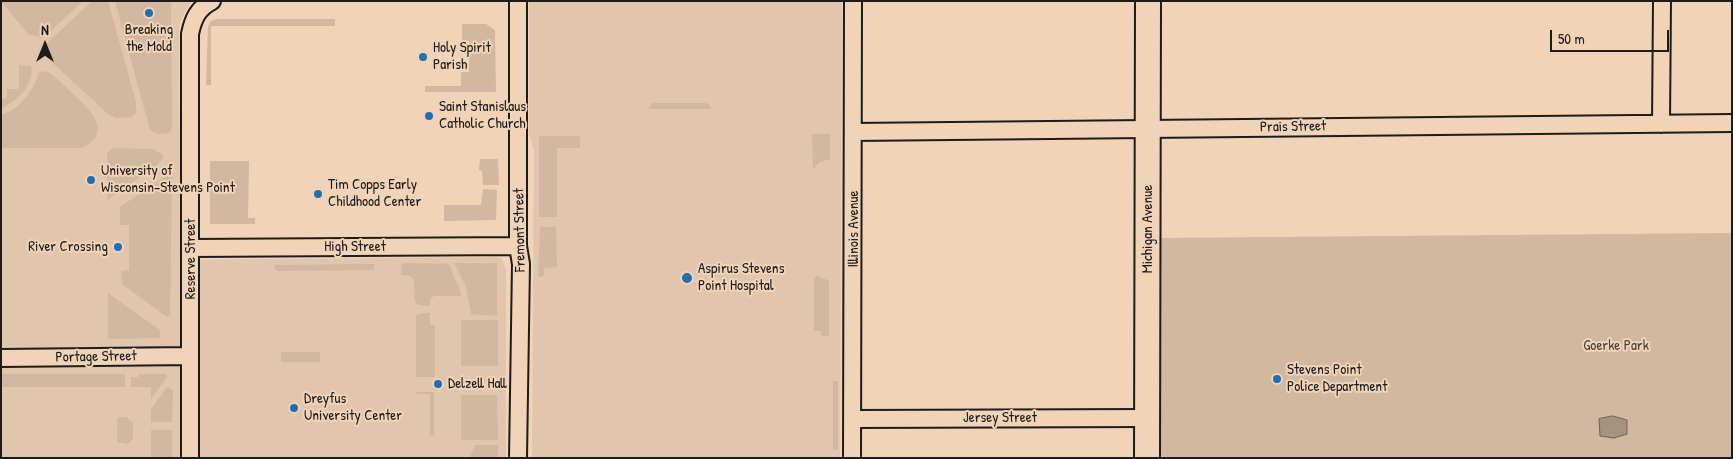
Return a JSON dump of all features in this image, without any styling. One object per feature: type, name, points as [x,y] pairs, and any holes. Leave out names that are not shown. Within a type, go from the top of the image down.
[{"type":"street","name":"Fremont Street","points":[[518,1],[518,246],[521,264],[518,458]]},
{"type":"street","name":"Illinois Avenue","points":[[852,458],[853,1]]},
{"type":"street","name":"Michigan Avenue","points":[[1147,458],[1148,1]]},
{"type":"street","points":[[1661,124],[1662,1]]},
{"type":"street","name":"Reserve Street","points":[[190,458],[190,34],[192,23],[208,3]]},
{"type":"street","name":"Prais Street","points":[[854,132],[1732,123]]},
{"type":"street","name":"High Street","points":[[190,248],[518,246]]},
{"type":"street","name":"Portage Street","points":[[1,358],[190,356]]},
{"type":"street","name":"Jersey Street","points":[[852,419],[1147,418]]},
{"type":"shaded area","name":"University of Wisconsin–Stevens Point","points":[[1,1],[192,1],[184,13],[179,26],[180,260],[495,257],[502,259],[506,270],[506,458],[1,458]]},
{"type":"shaded area","name":"Aspirus Stevens Point Hospital","points":[[529,1],[842,1],[840,458],[532,458],[534,150],[529,133]]},
{"type":"shaded area","points":[[1613,416],[1627,420],[1627,434],[1614,438],[1600,436],[1599,419]]},
{"type":"green space","points":[[1,1],[83,1],[43,38],[28,34]]},
{"type":"green space","points":[[92,1],[108,1],[136,102],[136,113],[132,117],[116,118],[108,114],[43,54],[45,45]]},
{"type":"green space","points":[[115,1],[171,1],[172,125],[170,133],[158,134],[150,130]]},
{"type":"green space","points":[[218,19],[335,19],[335,26],[211,26],[211,85],[206,85],[208,26],[211,21]]},
{"type":"green space","points":[[462,24],[486,24],[495,30],[496,92],[425,92],[425,86],[461,86],[461,72],[469,72],[469,41],[462,40]]},
{"type":"green space","points":[[19,65],[31,66],[30,80],[23,92],[13,102],[1,108],[1,99],[7,98],[7,89],[19,89]]},
{"type":"green space","points":[[46,71],[59,80],[90,112],[98,128],[97,135],[92,142],[81,148],[1,148],[1,115],[20,104],[30,93],[39,73]]},
{"type":"green space","points":[[653,103],[704,103],[709,104],[711,109],[648,109]]},
{"type":"green space","points":[[812,134],[830,134],[830,159],[820,162],[813,169]]},
{"type":"green space","points":[[539,136],[580,136],[580,148],[557,148],[557,217],[539,217]]},
{"type":"green space","points":[[113,148],[153,149],[163,155],[163,158],[156,166],[107,200],[107,153]]},
{"type":"green space","points":[[480,159],[498,159],[499,185],[483,185],[482,171],[479,170]]},
{"type":"green space","points":[[210,161],[249,161],[248,218],[255,218],[255,224],[210,224]]},
{"type":"green space","points":[[169,174],[172,177],[170,314],[167,317],[122,284],[121,271],[129,270],[129,225],[120,225],[120,207]]},
{"type":"green space","points":[[483,189],[497,190],[496,220],[444,221],[444,205],[481,205]]},
{"type":"green space","points":[[540,227],[556,227],[557,267],[544,268],[544,275],[538,277]]},
{"type":"green space","name":"Goerke Park","points":[[1732,233],[1732,458],[1159,458],[1158,238]]},
{"type":"green space","points":[[402,263],[449,264],[462,296],[434,296],[430,299],[430,306],[418,305],[415,301],[414,280],[411,276],[401,275]]},
{"type":"green space","points":[[454,263],[497,263],[497,316],[471,314],[466,287]]},
{"type":"green space","points":[[375,264],[373,270],[278,271],[275,269],[275,265]]},
{"type":"green space","points":[[817,275],[829,281],[829,336],[822,336],[820,331],[814,331],[814,280]]},
{"type":"green space","points":[[108,293],[160,330],[160,338],[108,339]]},
{"type":"green space","points":[[421,313],[430,313],[430,325],[435,325],[435,377],[416,377],[416,316]]},
{"type":"green space","points":[[461,320],[498,320],[498,366],[461,366]]},
{"type":"green space","points":[[281,352],[320,352],[320,362],[281,362]]},
{"type":"green space","points":[[1,374],[125,374],[125,387],[1,387]]},
{"type":"green space","points":[[139,374],[165,374],[167,377],[151,399],[151,387],[131,387],[131,377],[138,377]]},
{"type":"green space","points":[[833,381],[838,381],[838,450],[833,450]]},
{"type":"green space","points":[[167,387],[173,390],[172,422],[151,422],[151,409]]},
{"type":"green space","points":[[416,392],[434,392],[434,436],[430,436],[430,394],[417,394]]},
{"type":"green space","points":[[461,395],[497,395],[498,440],[461,440]]},
{"type":"green space","points":[[119,417],[127,417],[133,423],[133,438],[128,444],[117,442],[117,420]]},
{"type":"green space","points":[[151,430],[172,430],[172,458],[151,458]]},
{"type":"green space","points":[[475,445],[498,445],[498,458],[469,458]]},
{"type":"place","name":"Breaking the Mold","points":[[149,13]]},
{"type":"place","name":"Holy Spirit Parish","points":[[423,57]]},
{"type":"place","name":"Saint Stanislaus Catholic Church","points":[[429,116]]},
{"type":"place","name":"University of Wisconsin–Stevens Point","points":[[91,180]]},
{"type":"place","name":"Tim Copps Early Childhood Center","points":[[318,194]]},
{"type":"place","name":"River Crossing","points":[[118,247]]},
{"type":"place","name":"Aspirus Stevens Point Hospital","points":[[687,278]]},
{"type":"place","name":"Stevens Point Police Department","points":[[1277,379]]},
{"type":"place","name":"Delzell Hall","points":[[438,384]]},
{"type":"place","name":"Dreyfus University Center","points":[[294,408]]}]
